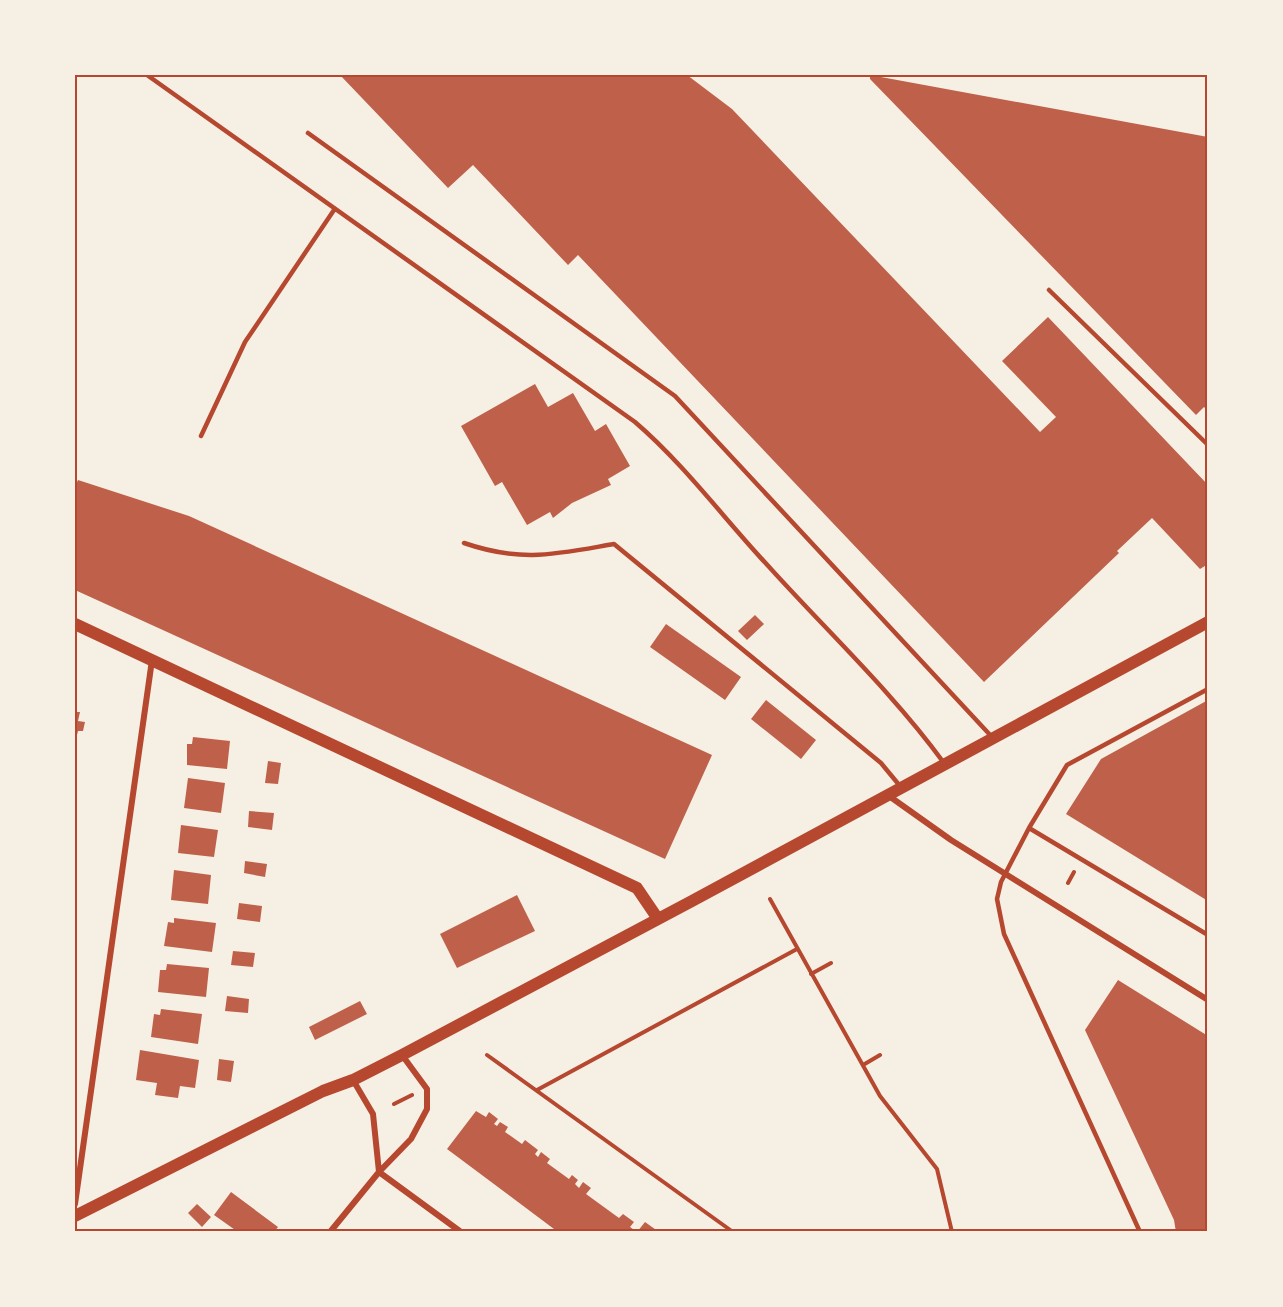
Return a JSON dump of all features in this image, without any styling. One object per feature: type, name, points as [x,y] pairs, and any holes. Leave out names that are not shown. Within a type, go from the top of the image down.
[{"type":"main road","points":[[75,1215],[323,1091],[353,1080],[402,1055],[889,796],[1208,622]]},
{"type":"main road","points":[[75,624],[637,888],[658,919]]},
{"type":"street","points":[[75,1204],[152,660]]},
{"type":"street","points":[[889,796],[1005,874],[1208,1000]]},
{"type":"street","points":[[330,1232],[379,1172],[411,1139],[427,1109],[427,1089],[402,1055]]},
{"type":"street","points":[[353,1080],[373,1114],[379,1172],[460,1232]]},
{"type":"lane","points":[[147,75],[649,434],[909,717],[945,765]]},
{"type":"lane","points":[[308,133],[675,396],[993,739]]},
{"type":"lane","points":[[201,436],[245,342],[334,210]]},
{"type":"lane","points":[[1049,290],[1208,445]]},
{"type":"lane","points":[[464,543],[500,554],[522,557],[548,556],[614,544],[881,763],[902,788]]},
{"type":"lane","points":[[1140,1232],[1004,934],[998,899],[1005,874],[1029,828],[1067,765],[1208,689]]},
{"type":"lane","points":[[1029,828],[1208,935]]},
{"type":"path","points":[[770,899],[892,1115],[937,1169],[952,1232]]},
{"type":"path","points":[[537,1090],[797,949]]},
{"type":"path","points":[[811,974],[831,963]]},
{"type":"path","points":[[487,1054],[733,1232]]},
{"type":"path","points":[[862,1065],[880,1055]]},
{"type":"path","points":[[394,1104],[417,1093]]},
{"type":"building","points":[[340,75],[687,75],[732,109],[1040,432],[1056,417],[1002,361],[1048,317],[1208,485],[1208,564],[1200,569],[1152,518],[1117,551],[1119,553],[984,682],[578,255],[568,265],[473,165],[448,188]]},
{"type":"building","points":[[870,75],[1208,137],[1208,411],[1204,407],[1196,415],[870,79]]},
{"type":"building","points":[[535,384],[548,407],[573,393],[595,431],[606,424],[630,466],[608,479],[611,485],[572,503],[553,518],[550,512],[527,525],[502,482],[495,486],[461,426]]},
{"type":"building","points":[[78,480],[189,516],[712,755],[665,859],[75,590],[75,486]]},
{"type":"building","points":[[755,615],[764,624],[747,640],[738,631]]},
{"type":"building","points":[[666,624],[741,677],[725,700],[650,647]]},
{"type":"building","points":[[766,700],[816,740],[801,759],[751,719]]},
{"type":"building","points":[[1208,700],[1208,901],[1066,814],[1101,759]]},
{"type":"building","points":[[75,712],[80,712],[78,721],[85,722],[83,731],[78,731],[76,739]]},
{"type":"building","points":[[193,737],[230,741],[227,769],[187,765],[187,744],[192,744]]},
{"type":"building","points":[[268,761],[281,763],[278,784],[265,783]]},
{"type":"building","points":[[188,778],[225,783],[221,813],[184,808]]},
{"type":"building","points":[[249,811],[274,813],[272,830],[248,827]]},
{"type":"building","points":[[181,825],[218,830],[214,857],[178,853]]},
{"type":"building","points":[[245,861],[267,864],[265,877],[244,873]]},
{"type":"building","points":[[174,870],[211,875],[208,904],[171,900]]},
{"type":"building","points":[[517,895],[535,931],[457,968],[440,934]]},
{"type":"building","points":[[239,903],[262,906],[260,922],[237,919]]},
{"type":"building","points":[[174,918],[216,923],[212,952],[164,946],[168,922],[174,923]]},
{"type":"building","points":[[233,951],[255,953],[253,967],[231,965]]},
{"type":"building","points":[[167,964],[209,968],[206,997],[158,992],[160,970],[166,970]]},
{"type":"building","points":[[1118,980],[1208,1036],[1208,1232],[1176,1232],[1174,1220],[1085,1030]]},
{"type":"building","points":[[227,996],[249,999],[248,1013],[225,1011]]},
{"type":"building","points":[[360,1001],[367,1014],[315,1040],[309,1027]]},
{"type":"building","points":[[161,1009],[202,1014],[198,1044],[151,1037],[154,1014],[160,1015]]},
{"type":"building","points":[[140,1050],[199,1060],[195,1088],[180,1086],[178,1098],[155,1095],[157,1083],[136,1080]]},
{"type":"building","points":[[219,1059],[234,1061],[231,1082],[217,1080]]},
{"type":"building","points":[[476,1111],[486,1117],[489,1112],[498,1119],[494,1124],[497,1126],[500,1122],[508,1127],[505,1132],[522,1144],[525,1140],[538,1150],[535,1154],[538,1157],[541,1152],[550,1159],[547,1163],[569,1179],[572,1175],[578,1180],[575,1184],[579,1188],[583,1182],[591,1188],[586,1194],[619,1218],[623,1214],[634,1222],[630,1227],[637,1232],[558,1232],[447,1149]]},
{"type":"building","points":[[231,1192],[278,1227],[274,1232],[238,1232],[214,1215]]},
{"type":"building","points":[[197,1204],[211,1217],[202,1227],[188,1213]]},
{"type":"building","points":[[645,1222],[659,1232],[637,1232]]}]
